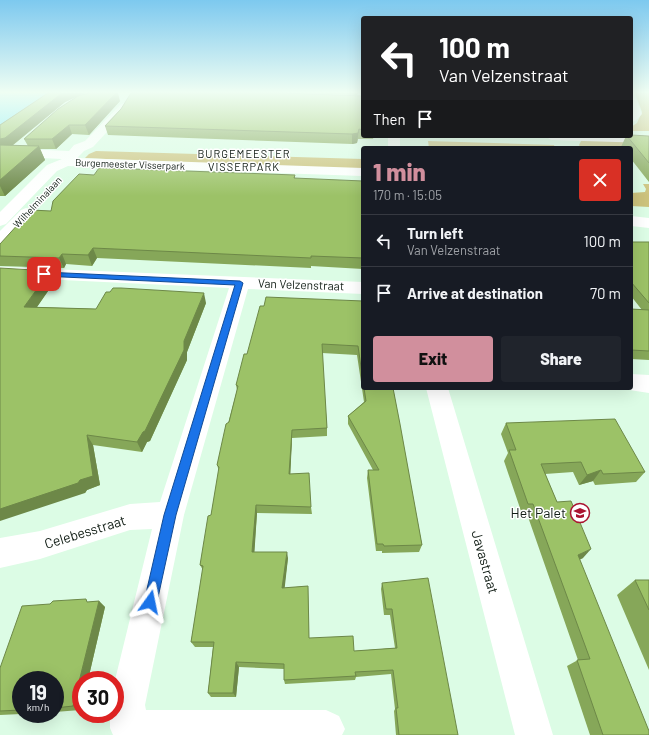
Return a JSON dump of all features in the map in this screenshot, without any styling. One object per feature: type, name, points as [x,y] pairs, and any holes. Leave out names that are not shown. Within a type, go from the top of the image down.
[{"type":"street","name":"Wilhelminalaan","points":[[0,221],[52,168],[89,144],[105,127]]},
{"type":"street","points":[[619,138],[649,139]]},
{"type":"street","points":[[6,153],[24,143]]},
{"type":"street","name":"Burgemeester Visserpark","points":[[72,155],[102,149]]},
{"type":"street","points":[[6,153],[72,155]]},
{"type":"street","name":"Wilhelminalaan","points":[[0,241],[69,168],[72,155]]},
{"type":"street","name":"Burgemeester Visserpark","points":[[72,155],[361,172]]},
{"type":"street","name":"Wilhelminalaan","points":[[0,202],[18,203]]},
{"type":"street","points":[[633,221],[649,223]]},
{"type":"street","name":"Van Velzenstraat","points":[[0,272],[361,288]]},
{"type":"street","points":[[240,283],[170,515],[127,705],[129,728],[326,729]]},
{"type":"street","name":"Javastraat","points":[[439,390],[534,735]]},
{"type":"street","name":"Celebesstraat","points":[[0,553],[40,545],[130,517],[170,515]]},
{"type":"shaded area","points":[[633,127],[649,127],[649,131],[633,131]]},
{"type":"shaded area","points":[[582,139],[649,141],[649,147],[579,145]]},
{"type":"shaded area","points":[[428,141],[554,146],[459,146],[429,146]]},
{"type":"shaded area","points":[[96,151],[361,159],[361,171],[85,158],[89,154]]},
{"type":"shaded area","points":[[643,184],[649,184],[649,207],[633,206],[633,193],[645,192],[646,189]]},
{"type":"building","points":[[0,127],[19,127],[5,138],[0,139]]},
{"type":"building","points":[[37,127],[66,127],[52,139],[24,139]]},
{"type":"building","points":[[145,127],[361,127],[358,133]]},
{"type":"building","points":[[633,135],[649,136],[649,163],[629,138],[633,138]]},
{"type":"building","points":[[0,145],[39,146],[0,180]]},
{"type":"building","points":[[99,168],[295,175],[294,178],[361,181],[361,258],[311,256],[311,258],[93,248],[88,255],[62,254],[59,258],[0,256],[0,244],[31,210],[51,211],[53,201],[79,174],[94,175]]},
{"type":"building","points":[[633,242],[649,242],[649,303],[633,284]]},
{"type":"building","points":[[0,268],[50,271],[24,307],[96,309],[106,292],[110,292],[113,288],[204,293],[184,341],[184,350],[145,431],[137,442],[87,435],[93,476],[80,480],[78,483],[0,509]]},
{"type":"building","points":[[266,297],[361,301],[361,367],[358,346],[322,344],[327,428],[292,430],[289,474],[309,473],[311,507],[256,505],[252,552],[287,552],[282,588],[308,586],[309,638],[353,636],[354,651],[397,648],[392,609],[386,609],[382,583],[428,578],[458,735],[399,735],[396,708],[398,708],[393,670],[355,672],[356,676],[284,680],[284,664],[236,662],[233,693],[208,693],[214,642],[191,642],[203,566],[200,565],[208,516],[211,515],[219,467],[217,465],[226,424],[229,422],[244,354],[247,354],[260,306],[264,306]]},
{"type":"building","points":[[633,309],[649,310],[649,351],[633,350]]},
{"type":"building","points":[[364,390],[393,390],[422,545],[384,546],[383,544],[377,544],[368,470],[379,470],[348,416],[366,401]]},
{"type":"building","points":[[615,419],[645,472],[603,474],[601,470],[587,475],[581,462],[541,464],[557,502],[571,501],[591,549],[578,555],[649,731],[649,735],[603,735],[577,660],[590,659],[533,504],[528,504],[509,450],[516,450],[506,423]]},
{"type":"building","points":[[635,580],[649,580],[649,610]]},
{"type":"building","points":[[86,599],[87,602],[99,601],[82,671],[72,671],[72,706],[64,707],[64,671],[12,671],[12,710],[0,711],[0,668],[22,606],[50,604],[53,601]]},
{"type":"place","name":"Het Palet","points":[[580,513]]},
{"type":"district","name":"BURGEMEESTER VISSERPARK","points":[[244,160]]},
{"type":"route","points":[[44,274],[240,283],[170,515],[150,602]]}]
